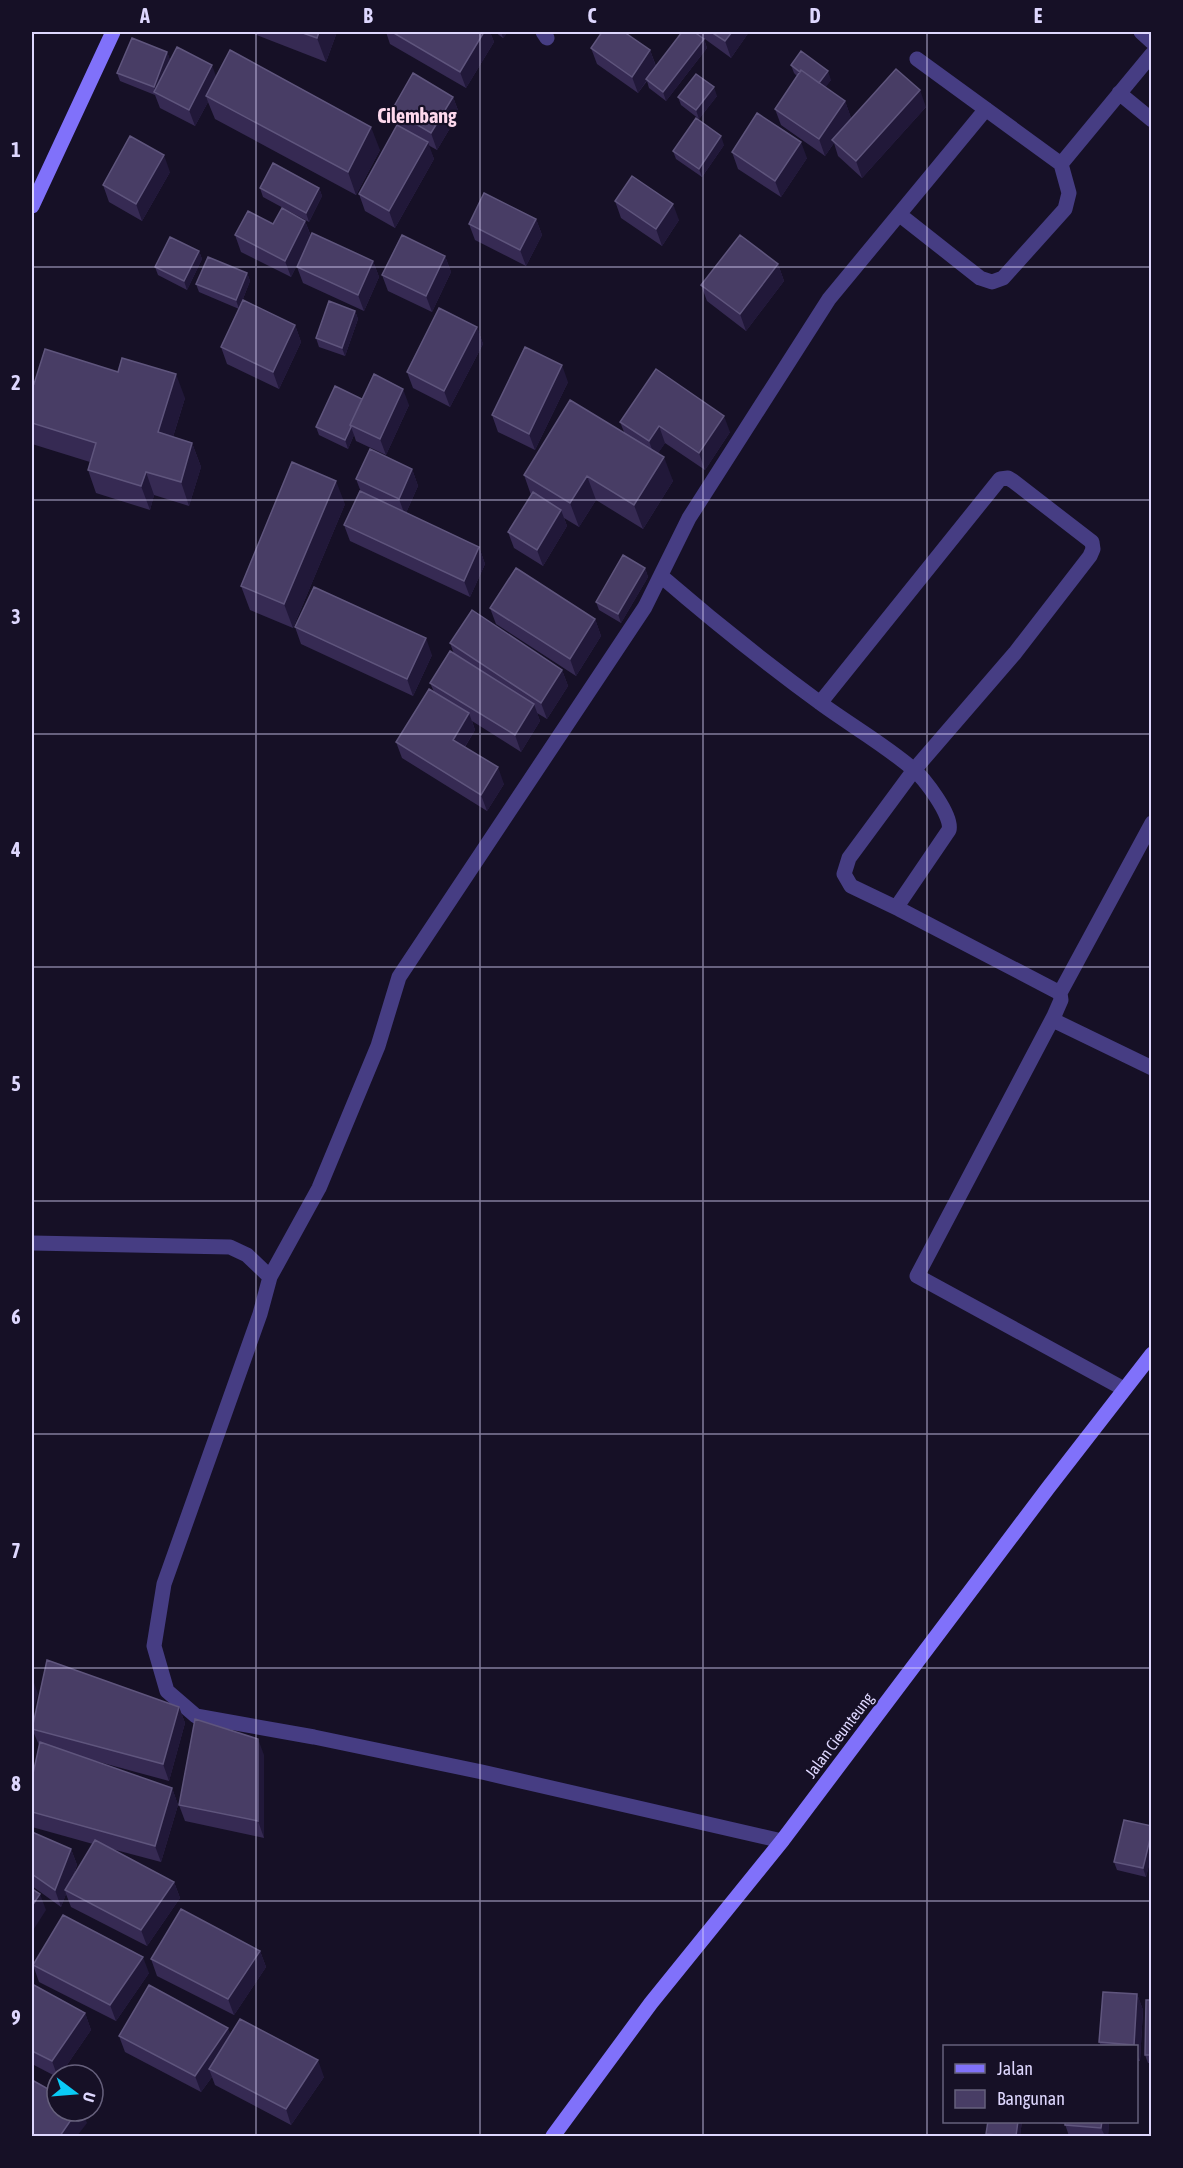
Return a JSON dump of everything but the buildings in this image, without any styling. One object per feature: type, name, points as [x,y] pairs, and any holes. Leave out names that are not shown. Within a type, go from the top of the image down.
[{"type":"street","points":[[32,206],[112,32]]},
{"type":"street","points":[[1141,32],[1152,42]]},
{"type":"street","points":[[1061,164],[1152,54]]},
{"type":"street","points":[[900,215],[985,281],[998,281],[1065,209],[1069,193],[1061,164],[917,59]]},
{"type":"street","points":[[1119,93],[1152,120]]},
{"type":"street","points":[[782,1841],[482,1772],[314,1737],[196,1716],[167,1691],[154,1646],[164,1584],[260,1314],[270,1277],[319,1188],[378,1046],[399,977],[645,607],[689,518],[829,299],[986,109]]},
{"type":"street","points":[[820,703],[1000,479],[1008,478],[1013,481],[1092,542],[1094,549],[1090,556],[1015,653],[914,770],[849,858],[844,874],[851,886],[1060,993]]},
{"type":"street","points":[[661,576],[703,612],[820,703],[914,770],[946,812],[951,824],[900,902],[899,909]]},
{"type":"street","points":[[1124,1389],[917,1276],[1054,1016],[1061,1000],[1060,993],[1152,823]]},
{"type":"street","points":[[1054,1016],[1061,1025],[1152,1068]]},
{"type":"street","points":[[32,1243],[230,1247],[247,1255],[270,1277]]},
{"type":"street","name":"Jalan Cieunteung","points":[[553,2136],[651,2003],[782,1841],[1152,1354]]},
{"type":"district","name":"Cilembang","points":[[417,115]]}]
